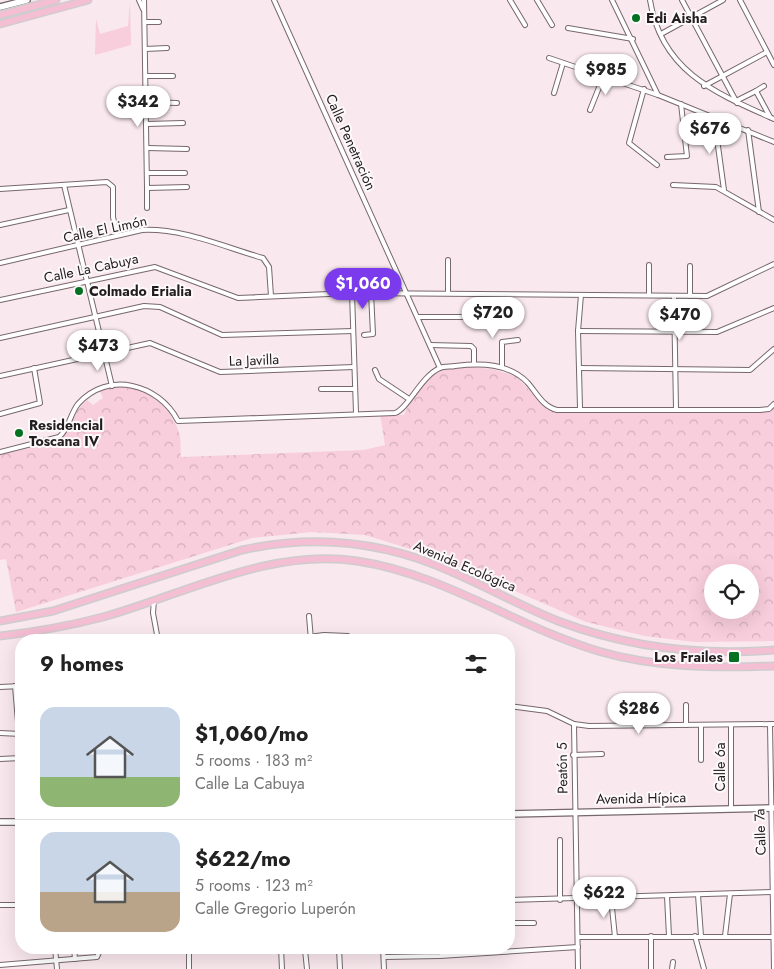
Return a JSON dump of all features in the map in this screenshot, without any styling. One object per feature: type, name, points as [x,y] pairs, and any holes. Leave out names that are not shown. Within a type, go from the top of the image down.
[{"type":"main road","points":[[0,15],[56,0]]},
{"type":"main road","points":[[0,24],[88,0]]},
{"type":"main road","name":"Avenida Ecológica","points":[[0,622],[53,611],[242,550],[269,544],[333,540],[361,543],[411,555],[454,572],[558,621],[615,639],[695,651],[774,650]]},
{"type":"main road","points":[[0,636],[78,622],[221,578],[271,565],[300,561],[356,561],[429,579],[500,612],[599,651],[671,664],[774,666]]},
{"type":"street","points":[[0,7],[27,0]]},
{"type":"street","points":[[139,0],[144,13]]},
{"type":"street","points":[[144,0],[148,148],[147,208]]},
{"type":"street","name":"Calle Penetración","points":[[274,0],[440,368]]},
{"type":"street","points":[[510,0],[525,25]]},
{"type":"street","points":[[537,0],[552,25]]},
{"type":"street","points":[[612,0],[633,39],[658,95]]},
{"type":"street","points":[[650,0],[652,16],[675,60],[704,86],[772,118]]},
{"type":"street","points":[[682,0],[736,102]]},
{"type":"street","points":[[661,34],[723,0]]},
{"type":"street","points":[[740,0],[774,65]]},
{"type":"street","points":[[145,22],[159,22]]},
{"type":"street","points":[[568,28],[633,39]]},
{"type":"street","points":[[145,49],[167,48]]},
{"type":"street","points":[[704,86],[767,52]]},
{"type":"street","points":[[549,58],[604,75],[658,95],[774,142]]},
{"type":"street","points":[[554,93],[563,63]]},
{"type":"street","points":[[590,110],[604,75]]},
{"type":"street","points":[[146,76],[173,76]]},
{"type":"street","points":[[736,102],[764,86]]},
{"type":"street","points":[[644,90],[629,143],[657,165]]},
{"type":"street","points":[[756,91],[772,118]]},
{"type":"street","points":[[146,102],[176,103]]},
{"type":"street","points":[[667,157],[687,156],[681,104]]},
{"type":"street","points":[[714,117],[724,190]]},
{"type":"street","points":[[147,124],[183,123]]},
{"type":"street","points":[[748,130],[759,213]]},
{"type":"street","points":[[148,148],[187,149]]},
{"type":"street","points":[[148,173],[185,173]]},
{"type":"street","points":[[0,189],[110,184],[113,187],[113,217],[116,235]]},
{"type":"street","points":[[64,185],[85,280],[112,386]]},
{"type":"street","points":[[673,185],[716,187],[774,220]]},
{"type":"street","points":[[148,188],[187,187]]},
{"type":"street","points":[[0,225],[69,210]]},
{"type":"street","name":"Calle El Limón","points":[[0,263],[142,230],[167,231],[263,258],[269,268],[271,296]]},
{"type":"street","points":[[448,260],[448,293]]},
{"type":"street","name":"Calle La Cabuya","points":[[0,300],[85,280],[155,267],[232,297],[352,293],[707,296],[774,264]]},
{"type":"street","points":[[649,266],[649,295]]},
{"type":"street","points":[[690,266],[690,296]]},
{"type":"street","points":[[352,293],[356,413]]},
{"type":"street","points":[[364,335],[373,334],[371,293]]},
{"type":"street","points":[[580,408],[578,331],[581,295]]},
{"type":"street","points":[[674,296],[676,409]]},
{"type":"street","points":[[0,338],[152,306],[222,335],[353,330]]},
{"type":"street","points":[[578,331],[717,332],[774,308]]},
{"type":"street","points":[[418,317],[495,317]]},
{"type":"street","points":[[502,367],[502,342],[518,340]]},
{"type":"street","name":"La Javilla","points":[[0,376],[150,343],[220,372],[354,367]]},
{"type":"street","points":[[430,345],[471,346],[474,349],[474,364]]},
{"type":"street","points":[[578,368],[750,370],[774,349]]},
{"type":"street","points":[[0,452],[60,437],[79,403],[100,388],[112,386],[131,385],[151,391],[167,404],[178,421],[400,412],[420,384],[440,368],[474,364],[502,367],[517,374],[549,408],[760,410],[769,409],[774,404]]},
{"type":"street","points":[[0,414],[40,403],[34,368]]},
{"type":"street","points":[[375,370],[380,379],[409,399]]},
{"type":"street","points":[[321,390],[355,389]]},
{"type":"street","points":[[154,600],[153,613],[157,634]]},
{"type":"street","points":[[309,616],[311,634]]},
{"type":"street","points":[[0,687],[15,686]]},
{"type":"street","points":[[686,705],[686,725]]},
{"type":"street","points":[[515,707],[547,711],[566,718],[574,724],[772,724]]},
{"type":"street","name":"Peatón 5","points":[[574,724],[573,755],[578,969]]},
{"type":"street","name":"Calle 7a","points":[[772,724],[774,969]]},
{"type":"street","points":[[701,725],[701,760]]},
{"type":"street","name":"Calle 6a","points":[[731,725],[731,809]]},
{"type":"street","points":[[0,733],[15,734]]},
{"type":"street","points":[[573,755],[602,754]]},
{"type":"street","points":[[0,759],[15,758]]},
{"type":"street","name":"Avenida Hípica","points":[[515,814],[772,808]]},
{"type":"street","points":[[0,822],[15,822]]},
{"type":"street","points":[[560,840],[560,900]]},
{"type":"street","points":[[515,900],[774,892]]},
{"type":"street","points":[[725,936],[730,894]]},
{"type":"street","points":[[698,895],[701,936]]},
{"type":"street","points":[[667,896],[669,936]]},
{"type":"street","points":[[611,898],[615,936]]},
{"type":"street","points":[[0,905],[15,905]]},
{"type":"street","points":[[515,923],[534,923]]},
{"type":"street","points":[[650,936],[651,969]]},
{"type":"street","points":[[695,936],[704,969]]},
{"type":"street","points":[[578,937],[774,937]]},
{"type":"street","points":[[515,951],[578,947]]},
{"type":"street","points":[[57,954],[57,969]]},
{"type":"street","points":[[0,965],[97,957],[98,954]]},
{"type":"street","points":[[189,954],[189,969]]},
{"type":"street","points":[[281,954],[282,969]]},
{"type":"street","points":[[305,954],[307,969]]},
{"type":"street","points":[[339,954],[340,969]]},
{"type":"street","points":[[384,954],[384,969]]},
{"type":"street","points":[[384,957],[471,954]]},
{"type":"street","points":[[672,969],[673,962]]},
{"type":"green space","points":[[130,2],[131,45],[95,55],[96,19],[100,34],[128,26]]},
{"type":"green space","points":[[470,367],[492,369],[516,376],[548,410],[770,411],[774,405],[774,641],[694,642],[645,636],[586,622],[440,558],[365,535],[312,532],[252,538],[16,612],[6,559],[0,560],[0,455],[59,441],[70,419],[87,400],[93,405],[103,398],[100,391],[119,386],[129,386],[149,394],[158,401],[173,418],[180,437],[181,457],[364,450],[385,445],[380,414],[404,415],[411,401],[426,381],[432,375],[446,369]]},
{"type":"place","name":"Edi Aisha","points":[[636,18]]},
{"type":"place","name":"Colmado Erialia","points":[[79,291]]},
{"type":"place","name":"Residencial Toscana IV","points":[[19,433]]},
{"type":"place","name":"Los Frailes","points":[[734,657]]}]
